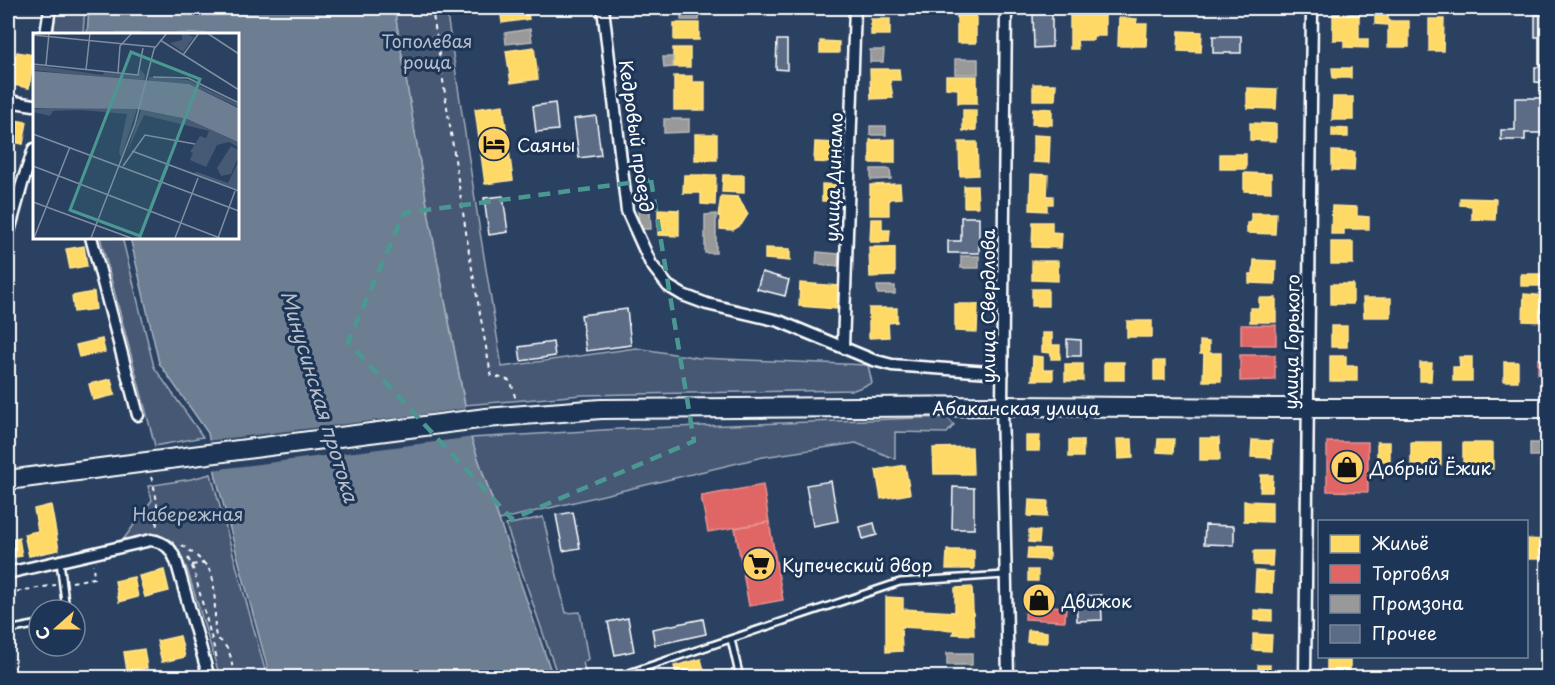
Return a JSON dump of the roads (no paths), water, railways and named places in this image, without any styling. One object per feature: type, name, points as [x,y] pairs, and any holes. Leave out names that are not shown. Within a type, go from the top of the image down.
[{"type":"main road","name":"Абаканская улица","points":[[8,480],[154,467],[486,418],[601,410],[1002,406],[1548,408]]},
{"type":"street","points":[[46,33],[50,8]]},
{"type":"street","name":"Кедровый проезд","points":[[603,8],[627,211],[651,264]]},
{"type":"street","name":"улица Динамо","points":[[843,347],[855,8]]},
{"type":"street","name":"улица Свердлова","points":[[1006,8],[1002,406],[1008,678]]},
{"type":"street","name":"улица Горького","points":[[1305,678],[1312,8]]},
{"type":"street","points":[[8,101],[33,105]]},
{"type":"street","points":[[8,235],[33,152]]},
{"type":"street","points":[[91,238],[138,415]]},
{"type":"street","name":"Абаканская улица","points":[[651,264],[668,286],[683,295],[707,304],[778,321],[891,365],[1002,373]]},
{"type":"street","points":[[8,573],[151,540],[161,542],[172,549],[209,678]]},
{"type":"lane","points":[[60,561],[65,598]]},
{"type":"lane","points":[[614,678],[900,582],[1006,574]]},
{"type":"lane","points":[[8,630],[27,626]]},
{"type":"lane","points":[[731,639],[740,678]]},
{"type":"water","name":"Минусинская протока","points":[[89,8],[394,8],[429,217],[471,438],[553,677],[270,677],[216,477],[208,433],[159,363],[130,238],[238,238],[238,33],[87,33]]},
{"type":"place","name":"Саяны","points":[[494,144]]},
{"type":"place","name":"Добрый Ёжик","points":[[1347,467]]},
{"type":"place","name":"Купеческий двор","points":[[759,564]]},
{"type":"place","name":"Движок","points":[[1039,600]]},
{"type":"park label","name":"Тополевая роща","points":[[427,50]]},
{"type":"park label","name":"Набережная","points":[[188,513]]}]
